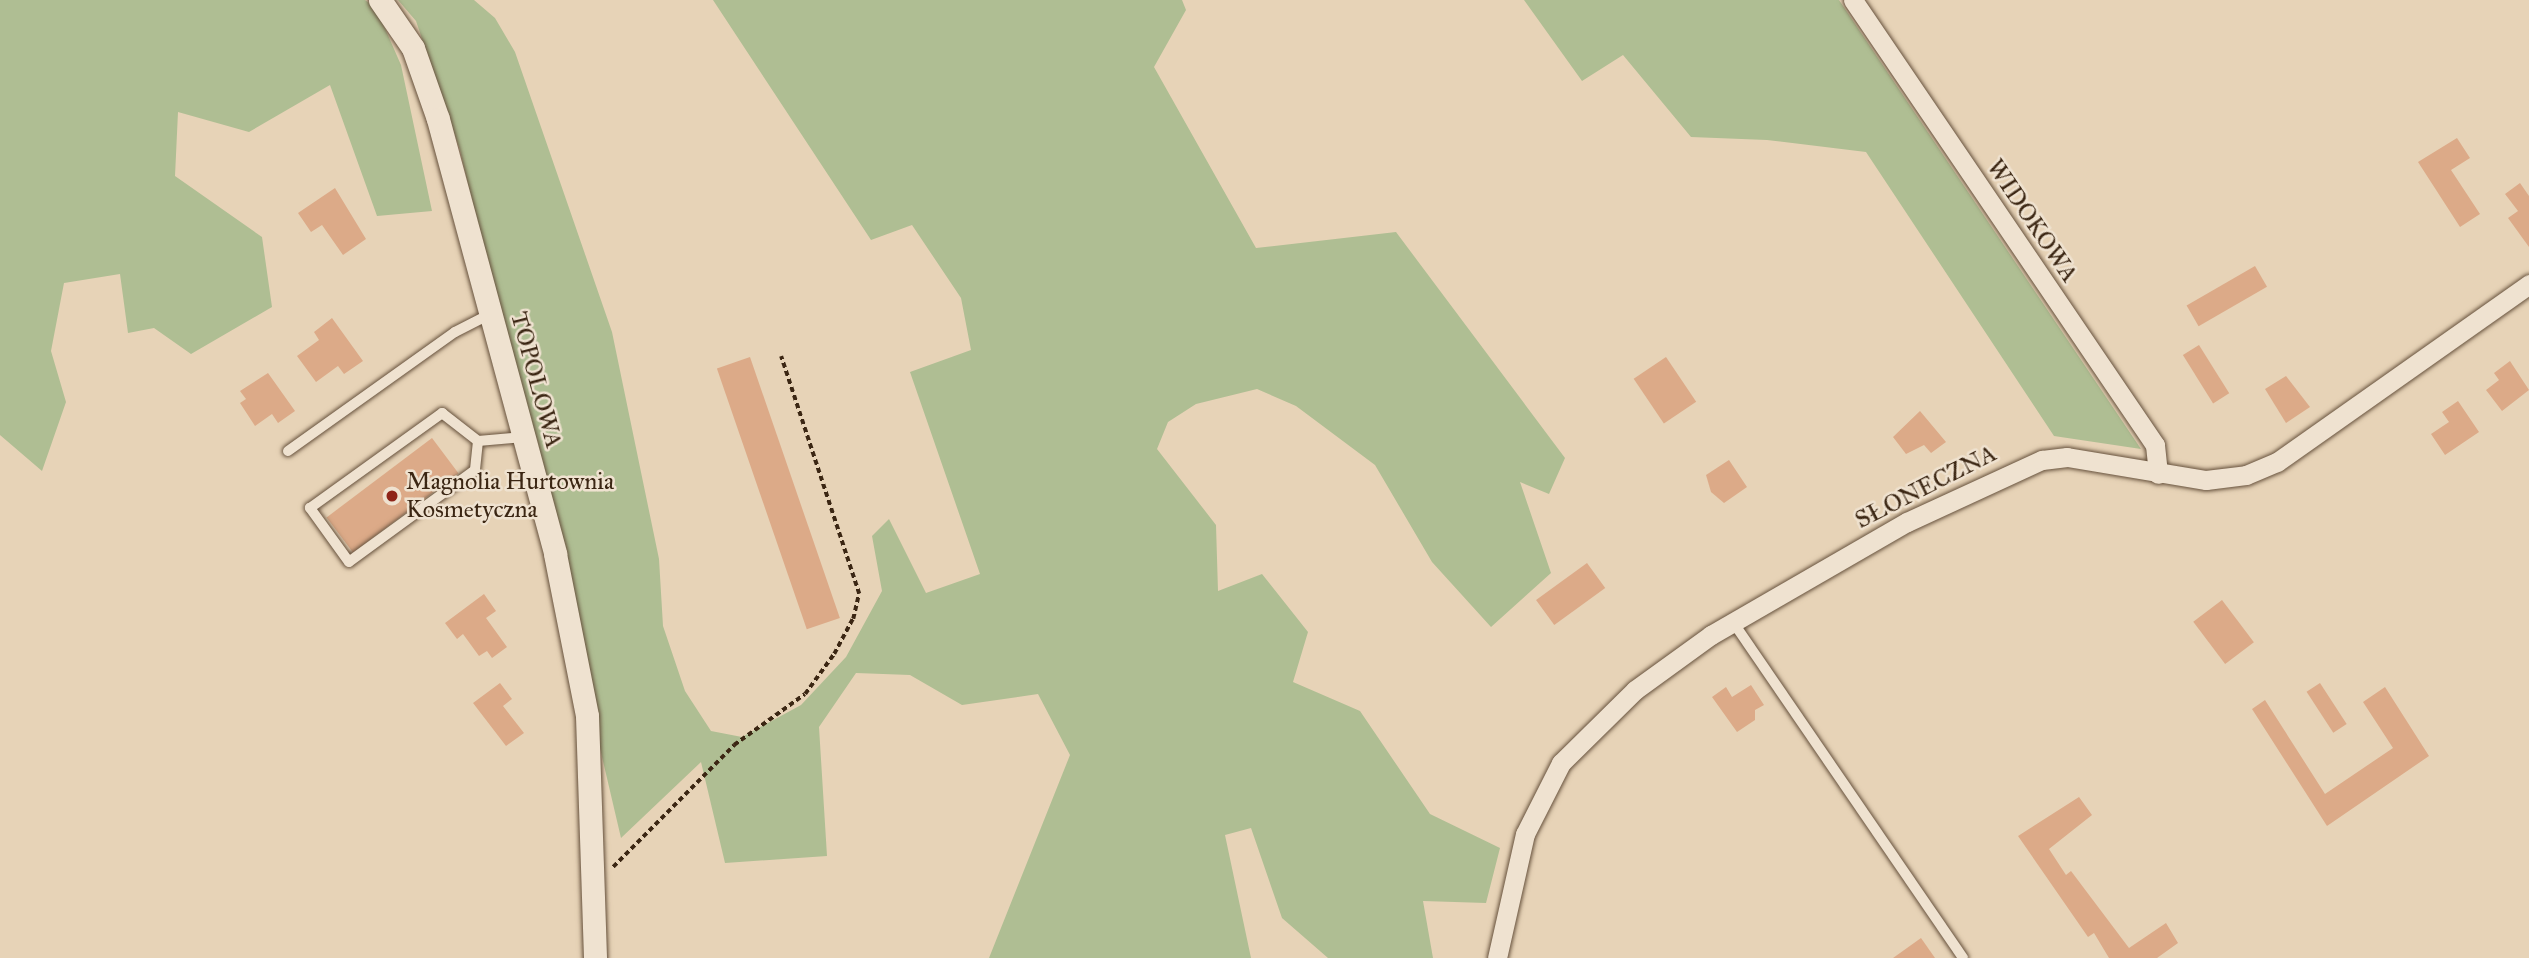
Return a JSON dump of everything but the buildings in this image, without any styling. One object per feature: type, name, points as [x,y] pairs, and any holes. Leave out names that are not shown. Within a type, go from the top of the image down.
[{"type":"street","name":"TOPOLOWA","points":[[380,0],[401,26],[423,73],[524,437],[582,683],[595,872],[595,958]]},
{"type":"street","name":"WIDOKOWA","points":[[1853,0],[2155,445],[2158,474]]},
{"type":"street","name":"SŁONECZNA","points":[[1497,958],[1525,834],[1561,763],[1635,690],[1733,622],[1906,522],[2021,467],[2067,457],[2158,474],[2226,479],[2277,462],[2529,284]]},
{"type":"lane","points":[[288,451],[455,332],[491,314]]},
{"type":"lane","points":[[478,440],[475,470],[349,562],[310,508],[442,413],[478,440],[524,437]]},
{"type":"lane","points":[[1733,622],[1963,958]]},
{"type":"path","points":[[595,872],[611,868],[628,856],[734,744],[805,694],[834,654],[853,619],[859,594],[781,356]]},
{"type":"green space","points":[[0,0],[365,0],[376,8],[401,65],[432,211],[377,216],[330,85],[249,132],[178,112],[175,176],[262,237],[272,307],[191,354],[154,328],[128,333],[120,274],[64,283],[51,351],[66,402],[42,471],[0,435]]},
{"type":"green space","points":[[398,0],[474,0],[495,18],[515,52],[612,332],[659,559],[663,626],[685,691],[711,731],[742,737],[801,705],[846,657],[882,591],[872,536],[889,519],[926,593],[980,574],[910,372],[971,350],[961,298],[912,225],[871,240],[713,0],[1182,0],[1186,10],[1154,67],[1256,248],[1396,232],[1565,458],[1549,494],[1520,482],[1551,573],[1491,627],[1432,562],[1375,465],[1296,406],[1257,389],[1196,404],[1168,422],[1157,449],[1216,525],[1218,591],[1262,574],[1308,632],[1293,682],[1360,711],[1430,814],[1500,848],[1486,903],[1423,901],[1433,958],[1328,958],[1282,918],[1251,828],[1225,835],[1251,958],[989,958],[1070,755],[1038,694],[962,705],[910,675],[856,673],[819,727],[827,856],[725,863],[701,762],[621,838],[460,150],[416,21]]},
{"type":"green space","points":[[1524,0],[1839,0],[2141,449],[2054,436],[1866,152],[1767,140],[1691,137],[1623,55],[1582,81]]},
{"type":"place","name":"Magnolia Hurtownia Kosmetyczna","points":[[392,496]]}]
